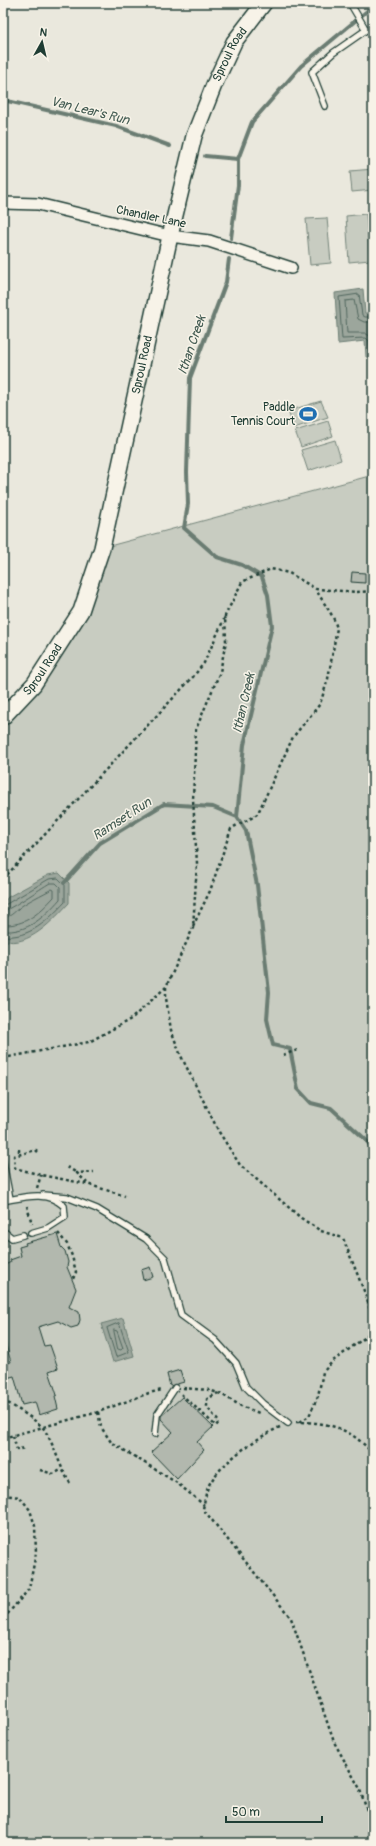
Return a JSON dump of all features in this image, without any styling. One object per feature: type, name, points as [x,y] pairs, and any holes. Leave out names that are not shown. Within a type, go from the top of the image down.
[{"type":"main road","name":"Sproul Road","points":[[3,717],[34,684],[81,611],[102,548],[170,236],[194,136],[214,85],[234,42],[264,3]]},
{"type":"street","name":"Chandler Lane","points":[[3,203],[38,204],[170,236],[209,241],[291,268]]},
{"type":"lane","points":[[325,106],[312,72],[333,53],[366,30],[350,3]]},
{"type":"lane","points":[[3,1162],[10,1200]]},
{"type":"lane","points":[[3,1200],[43,1195],[67,1197],[97,1209],[146,1239],[165,1258],[181,1315],[215,1340],[236,1363],[246,1387],[263,1404],[288,1424]]},
{"type":"lane","points":[[32,1233],[48,1228],[65,1217],[64,1206],[56,1199],[43,1195]]},
{"type":"lane","points":[[3,1231],[12,1238],[23,1235]]},
{"type":"lane","points":[[155,1434],[157,1414],[175,1388]]},
{"type":"path","points":[[3,879],[193,677],[204,663],[242,582],[271,569],[289,573],[316,589],[357,592],[373,591]]},
{"type":"path","points":[[3,1058],[89,1042],[131,1019],[166,987],[210,891],[231,829],[239,823],[249,820],[258,813],[293,737],[320,704],[328,679],[337,628],[333,617],[316,589]]},
{"type":"path","points":[[192,928],[197,863],[193,810],[196,729],[220,672],[226,641],[225,616]]},
{"type":"path","points":[[166,987],[166,998],[172,1030],[181,1056],[219,1132],[240,1164],[278,1199],[321,1231],[343,1238],[366,1296],[373,1323],[367,1336],[333,1361],[323,1372],[318,1396],[309,1416],[300,1422]]},
{"type":"path","points":[[283,1054],[298,1050]]},
{"type":"path","points":[[19,1149],[19,1156]]},
{"type":"path","points":[[38,1152],[36,1150],[19,1156],[14,1156],[15,1168],[87,1184],[125,1196]]},
{"type":"path","points":[[67,1167],[77,1173],[87,1184]]},
{"type":"path","points":[[77,1173],[94,1172]]},
{"type":"path","points":[[35,1196],[41,1175]]},
{"type":"path","points":[[24,1198],[32,1233]]},
{"type":"path","points":[[58,1233],[67,1244],[72,1256],[76,1272],[72,1281]]},
{"type":"path","points":[[175,1388],[216,1426],[220,1422],[207,1407],[207,1399],[218,1393]]},
{"type":"path","points":[[3,1438],[98,1412],[148,1393],[175,1388],[209,1390],[261,1414]]},
{"type":"path","points":[[3,1400],[43,1428],[56,1452],[61,1470],[70,1483]]},
{"type":"path","points":[[98,1412],[101,1427],[111,1442],[157,1470],[204,1505]]},
{"type":"path","points":[[373,1454],[362,1441],[340,1428],[316,1422],[288,1424],[264,1434],[234,1457],[212,1480],[205,1498],[203,1509],[291,1618],[334,1742],[359,1787],[373,1828]]},
{"type":"path","points":[[13,1436],[17,1450],[24,1448]]},
{"type":"path","points":[[40,1470],[53,1474],[61,1470]]},
{"type":"path","points":[[3,1495],[20,1497],[30,1510],[35,1526],[36,1553],[29,1589],[4,1617],[3,1669]]},
{"type":"shaded area","points":[[373,169],[373,190],[352,192],[350,171]]},
{"type":"shaded area","points":[[366,214],[370,260],[349,262],[346,216]]},
{"type":"shaded area","points":[[327,218],[331,263],[310,265],[306,219]]},
{"type":"shaded area","name":"Paddle Tennis Court","points":[[321,401],[328,417],[294,428],[288,411]]},
{"type":"shaded area","points":[[328,421],[333,436],[301,447],[295,431]]},
{"type":"shaded area","points":[[335,440],[341,460],[308,471],[301,450]]},
{"type":"shaded area","points":[[373,475],[373,1843],[3,1843],[3,717],[81,611],[102,548]]},
{"type":"water","points":[[363,289],[365,313],[373,313],[373,357],[366,357],[365,341],[338,344],[335,293]]},
{"type":"water","points":[[59,873],[69,883],[69,903],[40,931],[22,940],[12,942],[3,940],[3,904],[8,897],[48,875]]},
{"type":"water","points":[[123,1318],[134,1356],[113,1362],[101,1324]]},
{"type":"building","points":[[352,572],[365,573],[365,583],[351,582]]},
{"type":"building","points":[[57,1234],[61,1247],[65,1251],[68,1262],[67,1267],[76,1289],[69,1307],[79,1312],[80,1320],[78,1326],[71,1328],[58,1321],[38,1327],[44,1346],[50,1345],[58,1368],[49,1371],[57,1395],[55,1396],[58,1409],[39,1415],[35,1402],[22,1405],[14,1376],[3,1379],[3,1364],[11,1362],[3,1335],[3,1266],[11,1262],[10,1260],[21,1256],[19,1247],[26,1245],[25,1243]]},
{"type":"building","points":[[150,1267],[153,1277],[143,1280],[141,1270]]},
{"type":"building","points":[[180,1370],[184,1382],[170,1386],[167,1374]]},
{"type":"building","points":[[182,1397],[213,1427],[197,1442],[204,1450],[177,1479],[151,1452],[173,1432],[161,1419],[161,1416]]},
{"type":"waterway","name":"Ithan Creek","points":[[231,238],[238,185],[238,159],[252,122],[301,66],[373,6]]},
{"type":"waterway","name":"Van Lear's Run","points":[[3,100],[116,126],[170,146]]},
{"type":"waterway","points":[[205,156],[238,159]]},
{"type":"waterway","name":"Ithan Creek","points":[[229,259],[226,282],[190,378],[187,472],[188,504],[184,528],[217,557],[242,565],[262,577],[268,595],[272,626],[244,745],[237,817],[246,831],[257,885],[269,992],[267,1019],[273,1045],[290,1049],[298,1089],[311,1103],[331,1108],[365,1139],[373,1149]]},
{"type":"waterway","name":"Ramset Run","points":[[64,883],[100,843],[164,804],[213,807],[237,817]]},
{"type":"place","name":"Paddle Tennis Court","points":[[308,414]]}]
